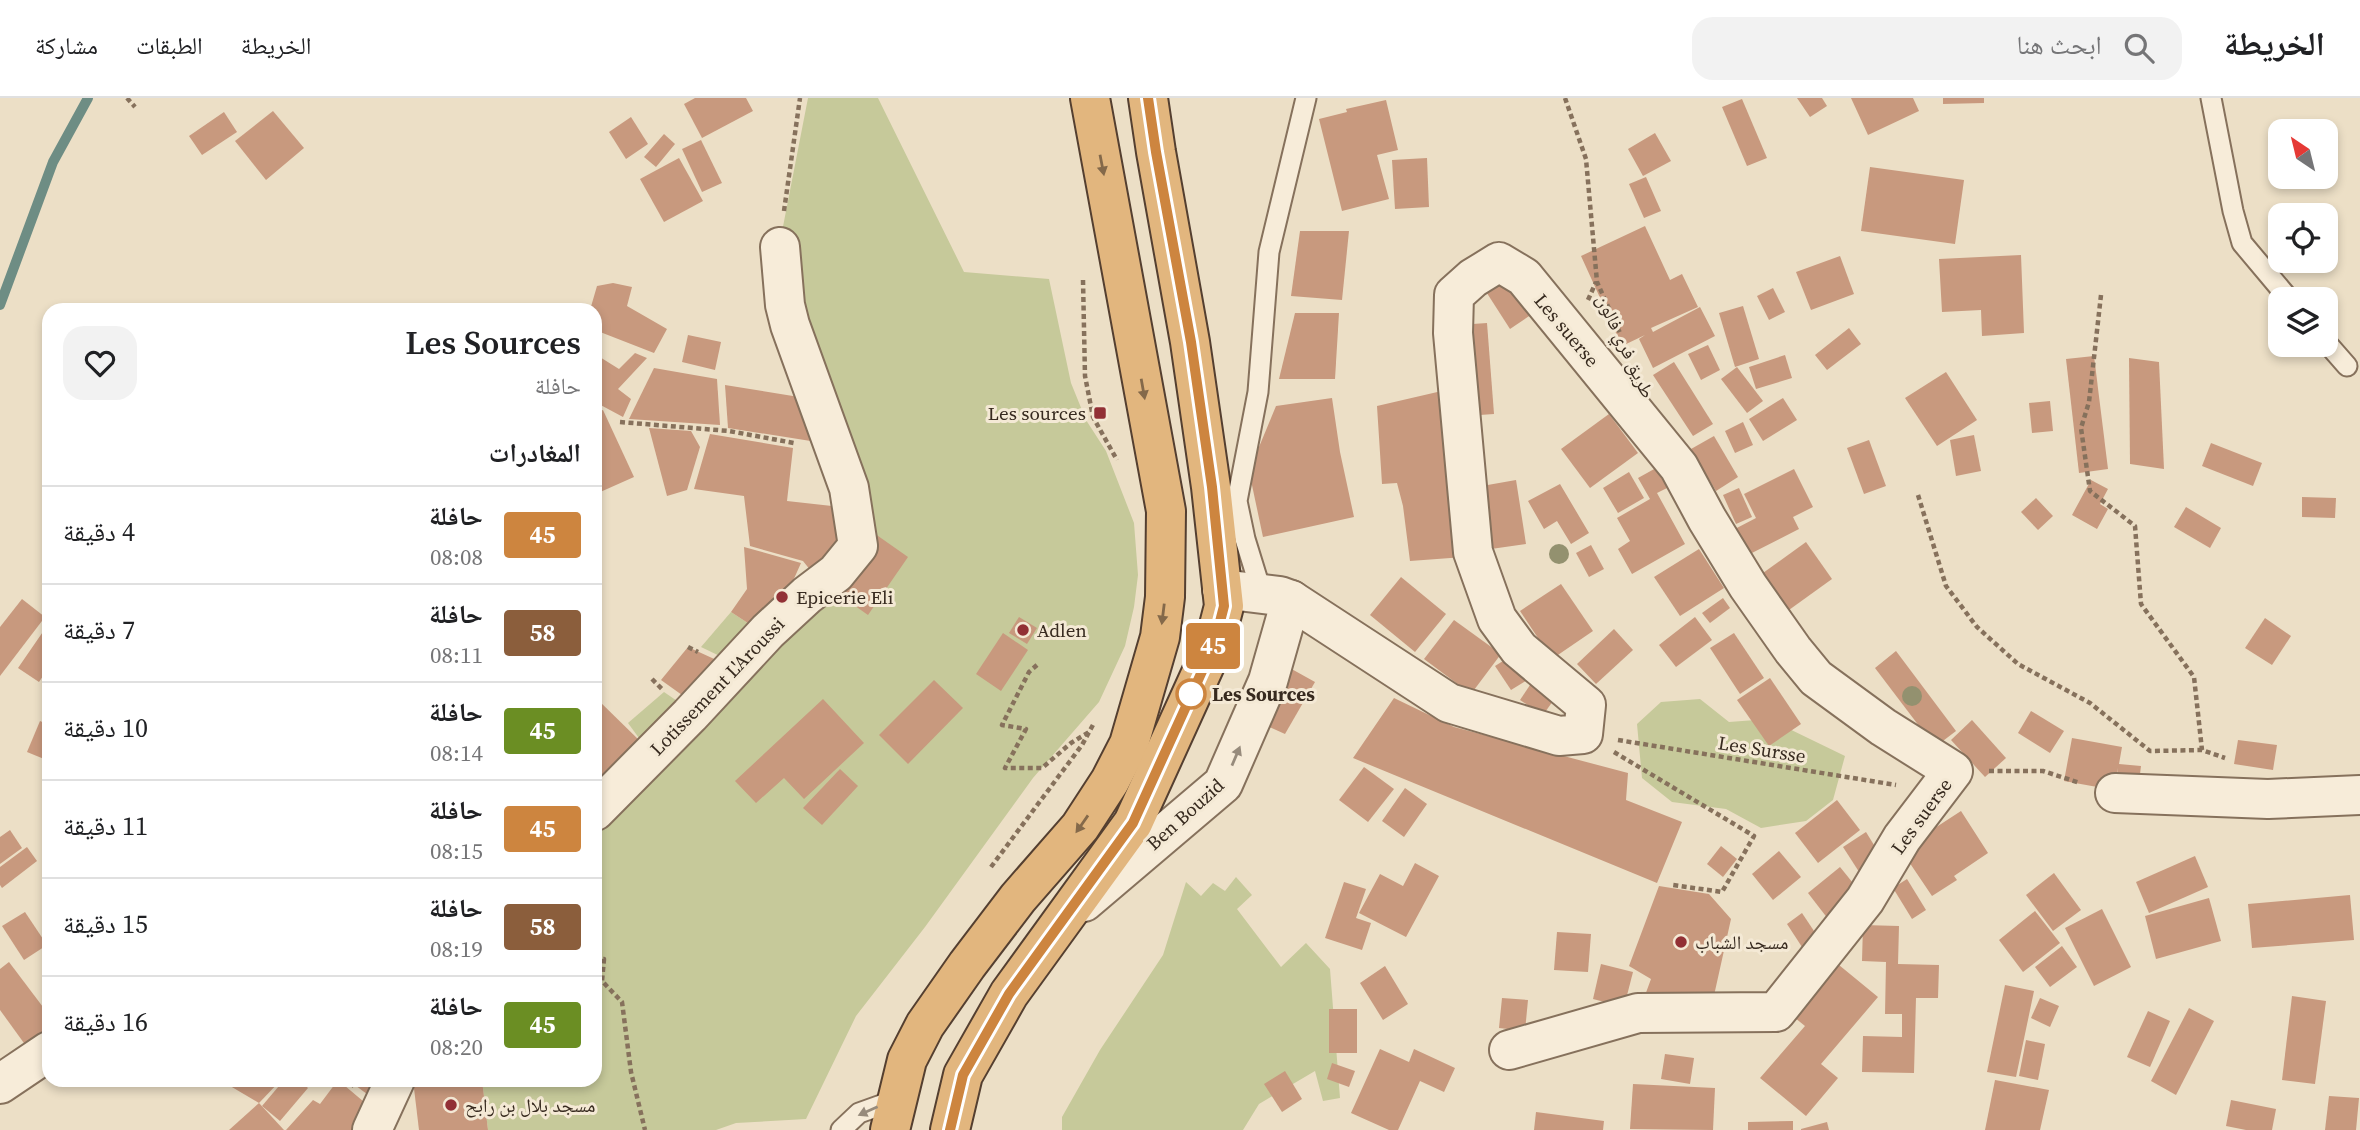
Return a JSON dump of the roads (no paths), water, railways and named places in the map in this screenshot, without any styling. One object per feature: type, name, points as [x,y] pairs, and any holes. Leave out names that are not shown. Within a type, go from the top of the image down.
[{"type":"highway","points":[[894,1114],[906,1060],[925,1025],[1018,898],[1080,827],[1110,781],[1129,744],[1160,637],[1165,597],[1166,511],[1090,98]]},
{"type":"highway","points":[[950,1130],[963,1075],[1009,994],[1133,823],[1214,645],[1224,606],[1212,487],[1191,342],[1148,98]]},
{"type":"street","name":"Lotissement L'Aroussi","points":[[602,804],[768,631],[836,573],[858,547],[849,488],[790,326],[785,305],[780,247]]},
{"type":"street","name":"Les suerse","points":[[1276,597],[1449,703],[1559,736],[1583,734],[1586,705],[1519,649],[1497,619],[1474,552],[1453,333],[1454,295],[1473,278],[1499,262],[1524,277],[1679,467],[1748,586],[1816,678],[1883,727],[1945,782],[1902,838],[1865,900],[1776,1012],[1638,1013],[1509,1050]]},
{"type":"street","points":[[1222,589],[1276,597]]},
{"type":"street","name":"Ben Bouzid","points":[[1064,919],[1223,784],[1268,681],[1276,597]]},
{"type":"street","points":[[2115,793],[2268,799],[2360,795]]},
{"type":"street","points":[[0,1084],[42,1056]]},
{"type":"street","points":[[372,1130],[393,1087]]},
{"type":"lane","points":[[1276,597],[1244,539],[1237,501],[1258,392],[1269,252],[1306,98]]},
{"type":"lane","points":[[2211,98],[2233,211],[2242,243],[2280,287]]},
{"type":"lane","points":[[2338,356],[2347,366]]},
{"type":"lane","points":[[841,1130],[859,1113],[894,1114]]},
{"type":"waterway","points":[[0,305],[53,162],[88,98]]},
{"type":"place","name":"Les sources","points":[[1100,413]]},
{"type":"place","name":"Epicerie Eli","points":[[782,597]]},
{"type":"place","name":"Adlen","points":[[1023,630]]},
{"type":"place","name":"Les Sources","points":[[1191,694]]},
{"type":"place","name":"مسجد الشباب","points":[[1681,942]]},
{"type":"place","name":"مسجد بلال بن رابح","points":[[451,1105]]}]
